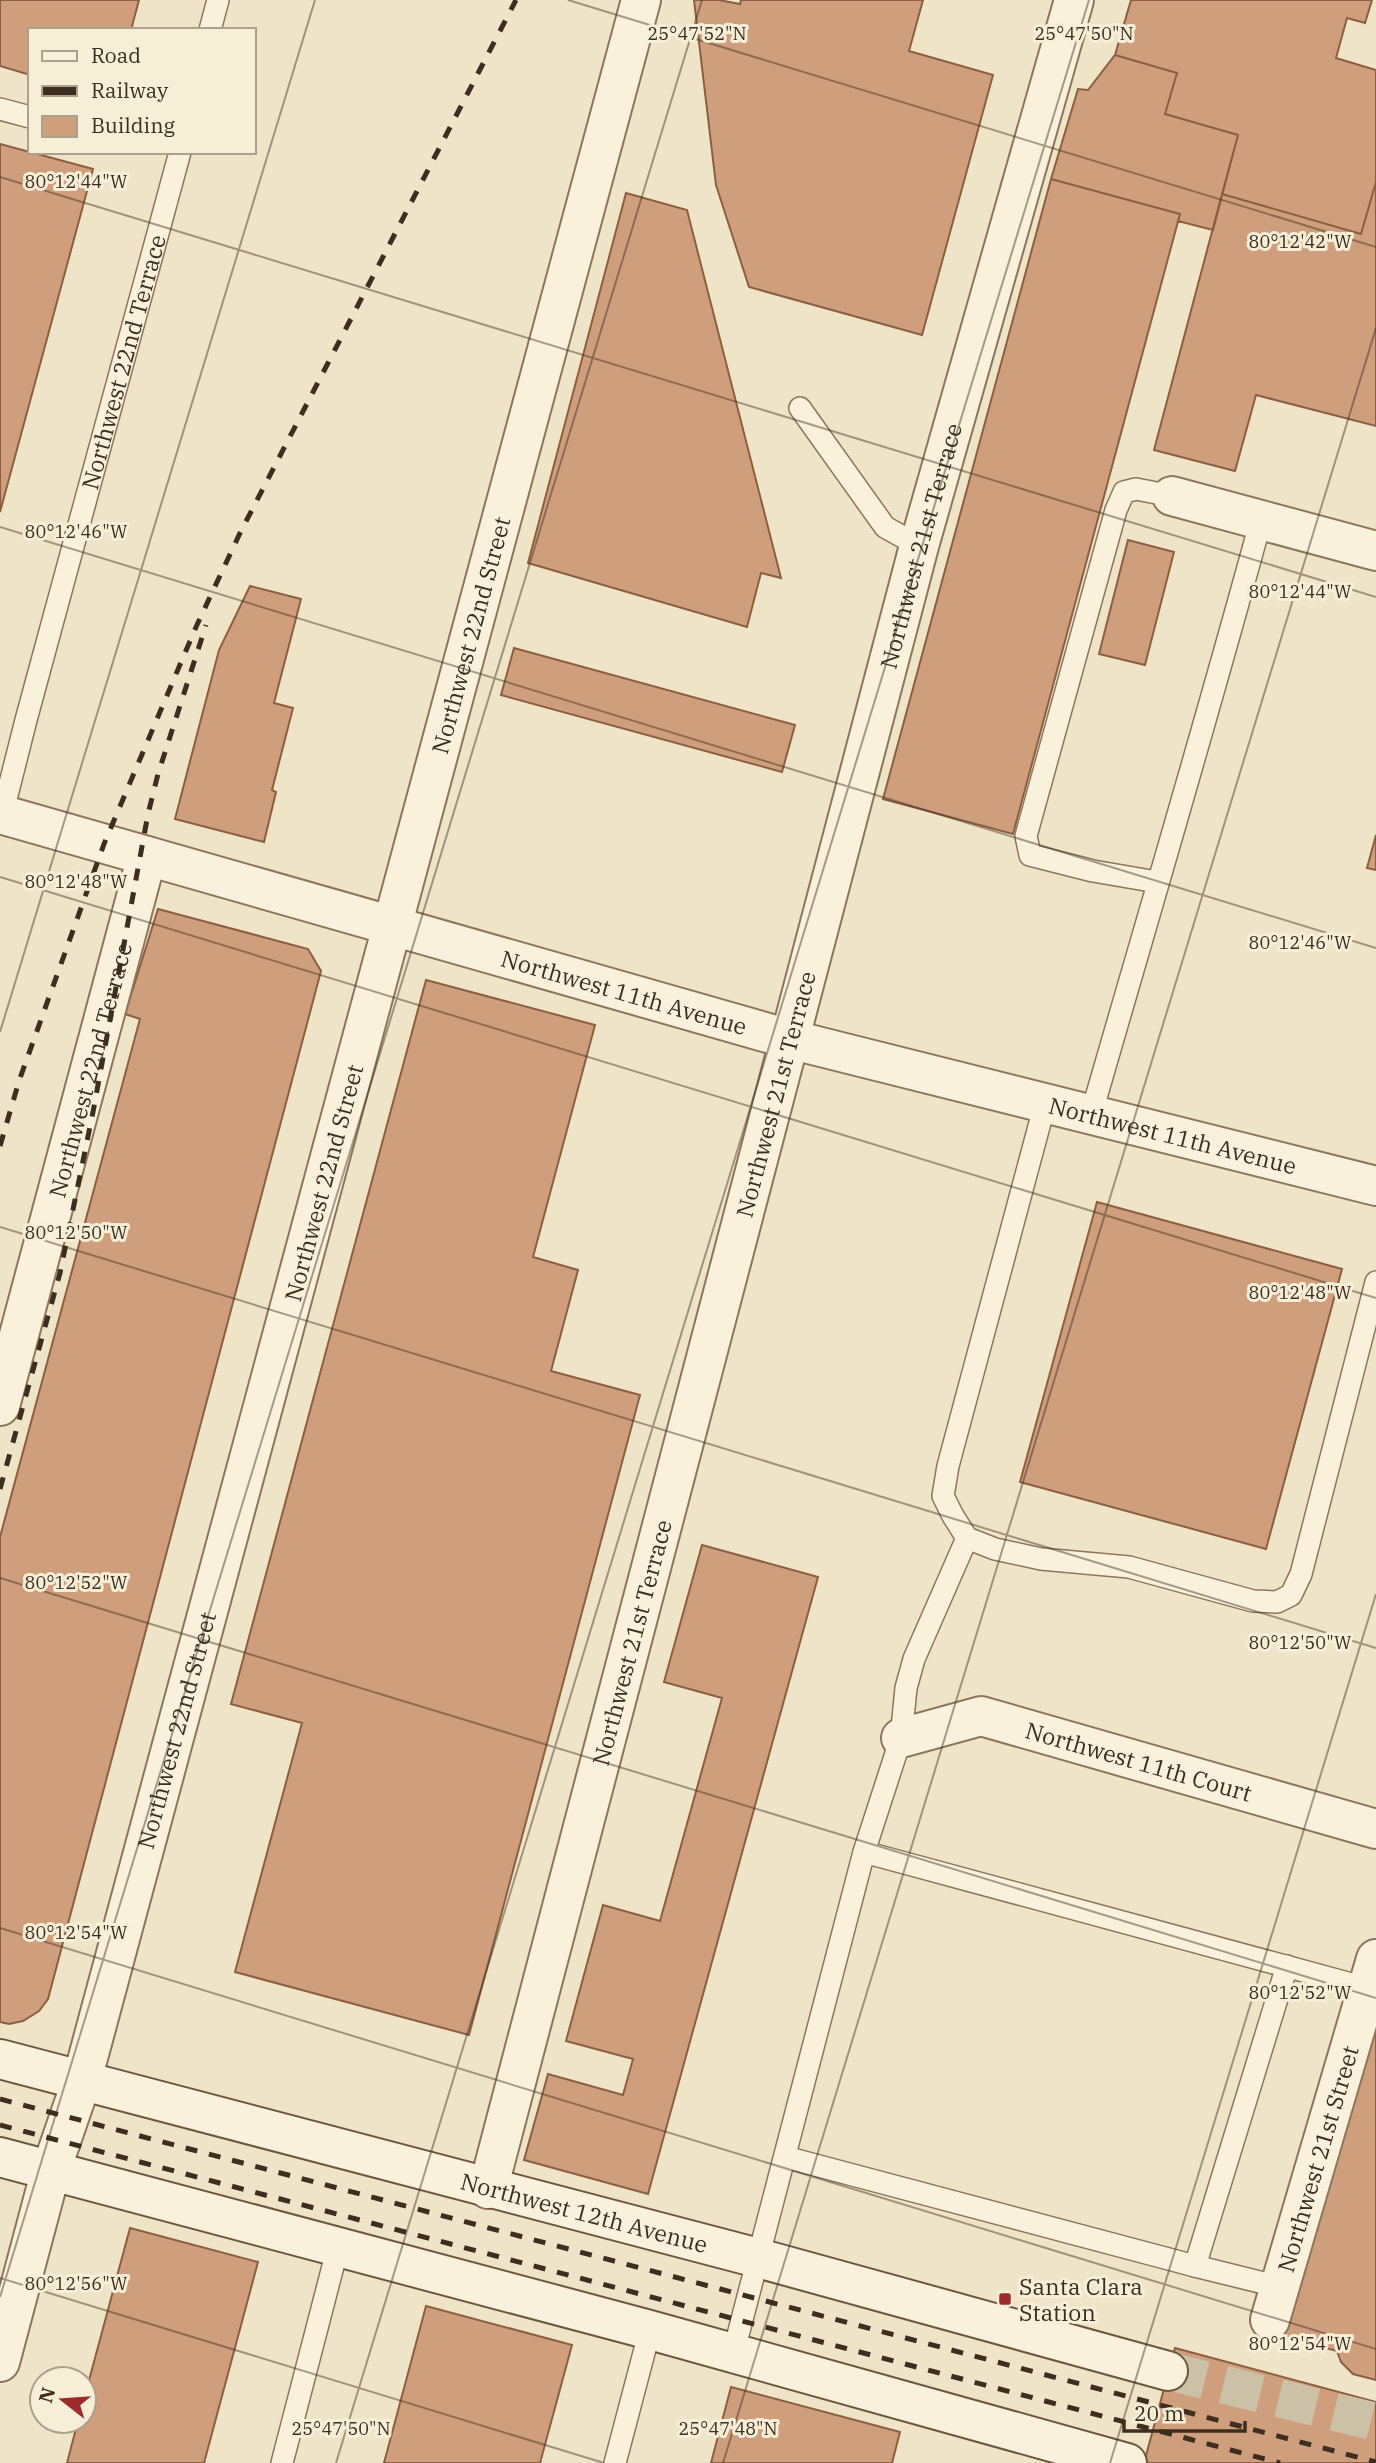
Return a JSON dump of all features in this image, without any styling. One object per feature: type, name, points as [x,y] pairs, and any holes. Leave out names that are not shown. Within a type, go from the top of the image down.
[{"type":"street","name":"Northwest 22nd Street","points":[[0,2362],[51,2170],[82,2080],[641,0]]},
{"type":"street","name":"Northwest 21st Terrace","points":[[488,2189],[919,546],[1074,0]]},
{"type":"street","points":[[1172,496],[1376,551]]},
{"type":"street","name":"Northwest 11th Avenue","points":[[1,814],[789,1039],[1376,1186]]},
{"type":"street","name":"Northwest 22nd Terrace","points":[[0,1406],[147,856]]},
{"type":"street","name":"Northwest 11th Court","points":[[901,1738],[981,1716],[1376,1829]]},
{"type":"street","name":"Northwest 21st Street","points":[[1275,2303],[1371,1973]]},
{"type":"street","name":"Northwest 12th Avenue","points":[[0,2059],[758,2258],[1168,2371]]},
{"type":"street","points":[[0,2157],[650,2330],[1127,2463]]},
{"type":"lane","points":[[211,28],[218,0]]},
{"type":"lane","points":[[0,109],[28,116]]},
{"type":"lane","name":"Northwest 22nd Terrace","points":[[1,814],[176,154]]},
{"type":"lane","points":[[800,408],[885,527],[919,546]]},
{"type":"lane","points":[[1157,882],[1093,871],[1030,855],[1026,836],[1060,706],[1120,501],[1124,492],[1136,489],[1172,496]]},
{"type":"lane","points":[[1091,1115],[1129,990],[1157,882],[1205,726],[1261,520]]},
{"type":"lane","points":[[1045,1104],[948,1466],[943,1496],[967,1538],[995,1549],[1041,1559],[1129,1567],[1253,1601],[1278,1602],[1292,1595],[1301,1573],[1376,1282]]},
{"type":"lane","points":[[733,2354],[864,1853],[901,1738],[906,1688],[918,1649],[967,1538]]},
{"type":"lane","points":[[864,1853],[1287,1966],[1371,1973]]},
{"type":"lane","points":[[1195,2266],[1287,1966]]},
{"type":"lane","points":[[785,2157],[1195,2266],[1275,2303]]},
{"type":"lane","points":[[282,2463],[338,2247]]},
{"type":"lane","points":[[615,2463],[650,2330]]},
{"type":"building","points":[[0,0],[139,0],[132,28],[28,28],[28,74],[0,66]]},
{"type":"building","points":[[694,0],[719,0],[740,4],[741,0],[923,0],[909,51],[993,75],[922,335],[749,287],[716,185]]},
{"type":"building","points":[[1131,0],[1372,0],[1365,23],[1347,18],[1336,58],[1376,70],[1376,182],[1361,234],[1222,194],[1238,135],[1165,114],[1177,73],[1115,55]]},
{"type":"building","points":[[1115,55],[1177,73],[1165,114],[1238,135],[1213,230],[1178,221],[1180,214],[1051,179],[1078,89],[1088,90]]},
{"type":"building","points":[[0,144],[28,152],[28,154],[93,169],[0,512]]},
{"type":"building","points":[[1051,179],[1180,214],[1013,834],[883,799]]},
{"type":"building","points":[[1376,182],[1376,426],[1256,395],[1235,471],[1154,450],[1222,194],[1361,234]]},
{"type":"building","points":[[626,193],[687,210],[781,578],[761,573],[747,627],[528,563]]},
{"type":"building","points":[[1128,540],[1174,552],[1145,665],[1099,654]]},
{"type":"building","points":[[250,586],[301,599],[274,703],[293,708],[272,790],[276,792],[264,842],[175,819],[219,650]]},
{"type":"building","points":[[514,648],[795,725],[782,772],[501,695]]},
{"type":"building","points":[[1376,835],[1376,870],[1367,868]]},
{"type":"building","points":[[158,909],[308,949],[321,971],[48,1999],[39,2011],[23,2021],[9,2024],[0,2022],[0,1537],[140,1019],[125,1014]]},
{"type":"building","points":[[426,980],[595,1025],[533,1257],[578,1270],[551,1371],[640,1395],[469,2035],[235,1972],[302,1723],[231,1704]]},
{"type":"building","points":[[1097,1202],[1342,1269],[1266,1549],[1020,1482]]},
{"type":"building","points":[[702,1545],[818,1577],[648,2194],[524,2160],[548,2074],[623,2095],[633,2059],[566,2041],[603,1905],[660,1921],[722,1698],[664,1682]]},
{"type":"building","points":[[1361,2024],[1376,2029],[1376,2380],[1353,2374],[1341,2362],[1337,2351],[1275,2334]]},
{"type":"building","points":[[130,2228],[258,2262],[204,2463],[67,2463],[74,2435],[98,2435],[98,2365],[93,2365]]},
{"type":"building","points":[[426,2306],[572,2345],[540,2463],[384,2463]]},
{"type":"building","points":[[1175,2348],[1376,2402],[1376,2463],[1144,2463]]},
{"type":"building","points":[[731,2387],[900,2432],[892,2463],[711,2463]]},
{"type":"tunnel","points":[[1168,2371],[1376,2422]]},
{"type":"railway","points":[[0,1146],[19,1081],[104,844],[196,627],[240,533],[516,0]]},
{"type":"railway","points":[[0,1489],[60,1273],[148,814],[158,774],[206,625]]},
{"type":"railway","points":[[0,2099],[1376,2462]]},
{"type":"railway","points":[[0,2125],[1280,2463]]},
{"type":"place","name":"Santa Clara Station","points":[[1005,2299]]}]
